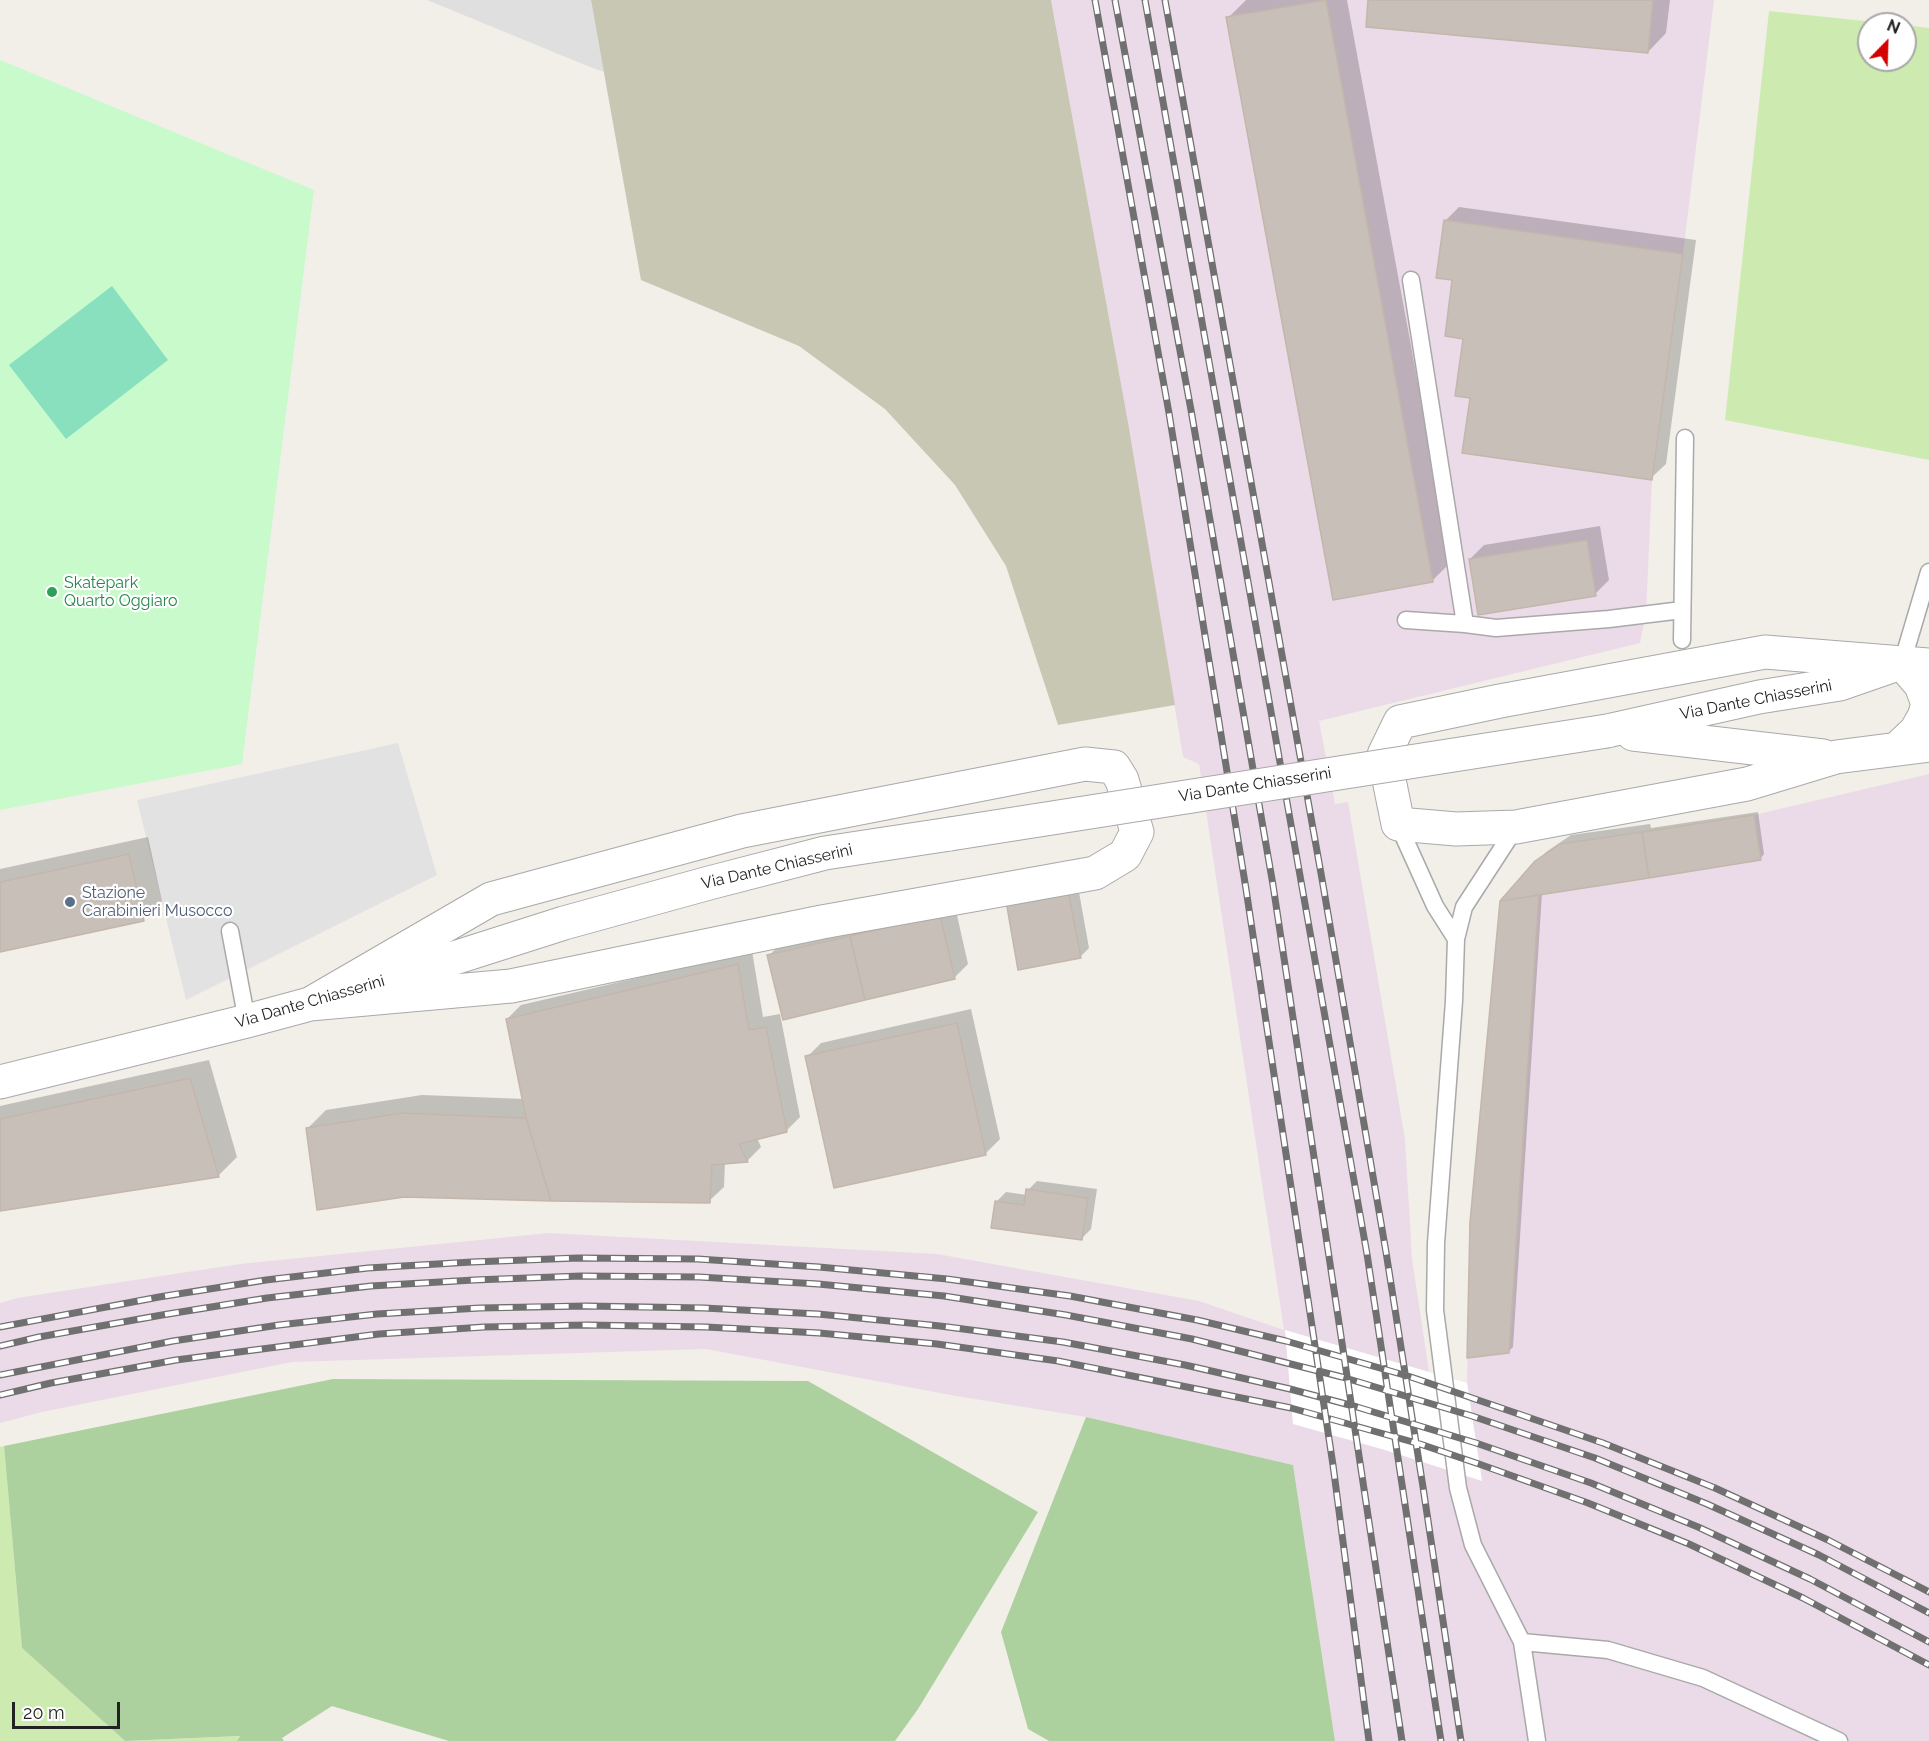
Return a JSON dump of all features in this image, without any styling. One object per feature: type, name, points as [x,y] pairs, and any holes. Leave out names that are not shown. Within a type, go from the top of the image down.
[{"type":"street","points":[[1897,749],[1916,731],[1928,704],[1915,664],[1765,652],[1400,722],[1384,755],[1398,824],[1456,829],[1515,827],[1747,784],[1836,757],[1929,745]]},
{"type":"street","name":"Via Dante Chiasserini","points":[[0,1082],[310,1004],[564,923],[825,853],[1607,731],[1759,697],[1840,684],[1915,664]]},
{"type":"street","name":"Via Dante Chiasserini","points":[[1607,731],[1836,757]]},
{"type":"street","points":[[1085,764],[1114,767],[1122,780],[1137,832],[1125,855],[1095,873],[822,922],[511,986],[310,1004],[490,899],[753,829],[1085,764]]},
{"type":"lane","points":[[1411,280],[1465,624]]},
{"type":"lane","points":[[1682,640],[1685,438]]},
{"type":"lane","points":[[1915,664],[1929,572]]},
{"type":"lane","points":[[1406,620],[1496,628],[1609,619],[1682,610]]},
{"type":"lane","points":[[1398,824],[1435,906],[1456,939]]},
{"type":"lane","points":[[1515,827],[1464,907],[1456,939],[1455,1001],[1436,1243],[1435,1310],[1440,1362],[1461,1499],[1473,1545],[1522,1642],[1537,1741]]},
{"type":"lane","points":[[230,931],[247,1021]]},
{"type":"lane","points":[[1522,1642],[1608,1650],[1703,1678],[1823,1737],[1839,1741]]},
{"type":"shaded area","points":[[427,0],[591,0],[604,72],[590,67]]},
{"type":"shaded area","points":[[591,0],[1051,0],[1128,422],[1175,705],[1058,725],[1006,566],[955,485],[885,409],[799,346],[641,280]]},
{"type":"shaded area","points":[[1051,0],[1714,0],[1652,480],[1646,614],[1640,643],[1319,721],[1335,804],[1348,802],[1405,1139],[1412,1259],[1444,1470],[1472,1416],[1467,1383],[1470,1222],[1500,901],[1535,861],[1560,844],[1754,815],[1929,774],[1929,1741],[1335,1741],[1293,1465],[1086,1417],[956,1396],[706,1349],[292,1362],[42,1412],[0,1423],[0,1303],[17,1298],[240,1264],[549,1233],[937,1254],[1199,1301],[1284,1330],[1199,764],[1183,757],[1128,422]]},
{"type":"shaded area","points":[[398,743],[437,875],[186,1000],[137,800]]},
{"type":"green space","points":[[1769,11],[1857,20],[1857,72],[1917,72],[1917,26],[1929,28],[1929,460],[1725,420]]},
{"type":"green space","points":[[0,60],[314,190],[242,764],[0,810]]},
{"type":"green space","points":[[112,286],[168,360],[66,439],[9,365]]},
{"type":"green space","points":[[333,1379],[808,1381],[1038,1512],[918,1709],[895,1741],[449,1741],[332,1706],[282,1738],[284,1741],[237,1741],[240,1736],[125,1741],[22,1648],[4,1446]]},
{"type":"green space","points":[[1086,1417],[1293,1465],[1335,1741],[1049,1741],[1028,1729],[1001,1632]]},
{"type":"green space","points":[[4,1446],[22,1648],[125,1741],[0,1741],[0,1447]]},
{"type":"green space","points":[[240,1736],[237,1741],[125,1741]]},
{"type":"pier","points":[[1285,1330],[1467,1383],[1482,1481],[1293,1424]]},
{"type":"building","points":[[1326,0],[1433,582],[1333,600],[1226,17]]},
{"type":"building","points":[[1368,0],[1653,0],[1648,53],[1366,27]]},
{"type":"building","points":[[1444,220],[1683,254],[1652,480],[1462,453],[1470,398],[1455,396],[1463,339],[1445,336],[1452,280],[1436,278]]},
{"type":"building","points":[[1587,540],[1596,596],[1478,615],[1469,559]]},
{"type":"building","points":[[1754,815],[1761,860],[1649,878],[1642,832]]},
{"type":"building","points":[[1642,832],[1649,878],[1500,901],[1535,861],[1560,844]]},
{"type":"building","name":"Stazione Carabinieri Musocco","points":[[129,854],[144,921],[0,952],[0,882]]},
{"type":"building","points":[[1068,890],[1081,958],[1018,970],[1006,901]]},
{"type":"building","points":[[1539,895],[1509,1353],[1467,1358],[1470,1222],[1500,901]]},
{"type":"building","points":[[940,915],[955,979],[865,1000],[850,936]]},
{"type":"building","points":[[850,936],[865,1000],[783,1020],[767,955]]},
{"type":"building","points":[[738,964],[749,1030],[766,1027],[787,1132],[739,1144],[748,1162],[712,1165],[710,1203],[551,1201],[526,1118],[506,1019]]},
{"type":"building","points":[[957,1023],[986,1155],[834,1188],[805,1056]]},
{"type":"building","points":[[190,1078],[219,1177],[0,1211],[0,1119]]},
{"type":"building","points":[[402,1113],[526,1118],[551,1201],[404,1197],[317,1210],[306,1128]]},
{"type":"building","points":[[1026,1189],[1088,1198],[1082,1240],[991,1228],[995,1201],[1024,1205]]},
{"type":"railway","points":[[1095,0],[1169,413],[1246,889],[1333,1465],[1369,1741]]},
{"type":"railway","points":[[1115,0],[1191,410],[1273,885],[1402,1741]]},
{"type":"railway","points":[[1145,0],[1367,1254],[1441,1741]]},
{"type":"railway","points":[[1165,0],[1322,879],[1386,1252],[1461,1741]]},
{"type":"railway","points":[[0,1327],[159,1297],[266,1280],[368,1268],[472,1262],[578,1258],[698,1259],[947,1279],[1070,1296],[1197,1320],[1286,1341],[1411,1377],[1603,1443],[1715,1488],[1828,1540],[1929,1592]]},
{"type":"railway","points":[[0,1346],[39,1337],[267,1298],[371,1286],[474,1280],[581,1276],[699,1277],[818,1284],[944,1296],[1066,1315],[1192,1339],[1342,1377],[1472,1416],[1595,1458],[1707,1504],[1819,1555],[1929,1613]]},
{"type":"railway","points":[[0,1375],[173,1341],[279,1325],[377,1314],[480,1308],[586,1306],[704,1308],[818,1314],[940,1326],[1063,1342],[1185,1365],[1290,1389],[1476,1443],[1591,1483],[1698,1527],[1810,1579],[1929,1642]]},
{"type":"railway","points":[[0,1395],[51,1383],[176,1360],[379,1334],[484,1327],[587,1325],[706,1327],[819,1333],[937,1344],[1058,1361],[1291,1408],[1420,1444],[1588,1503],[1689,1544],[1803,1598],[1929,1665]]},
{"type":"place","name":"Skatepark Quarto Oggiaro","points":[[52,592]]},
{"type":"place","name":"Stazione Carabinieri Musocco","points":[[70,902]]}]
